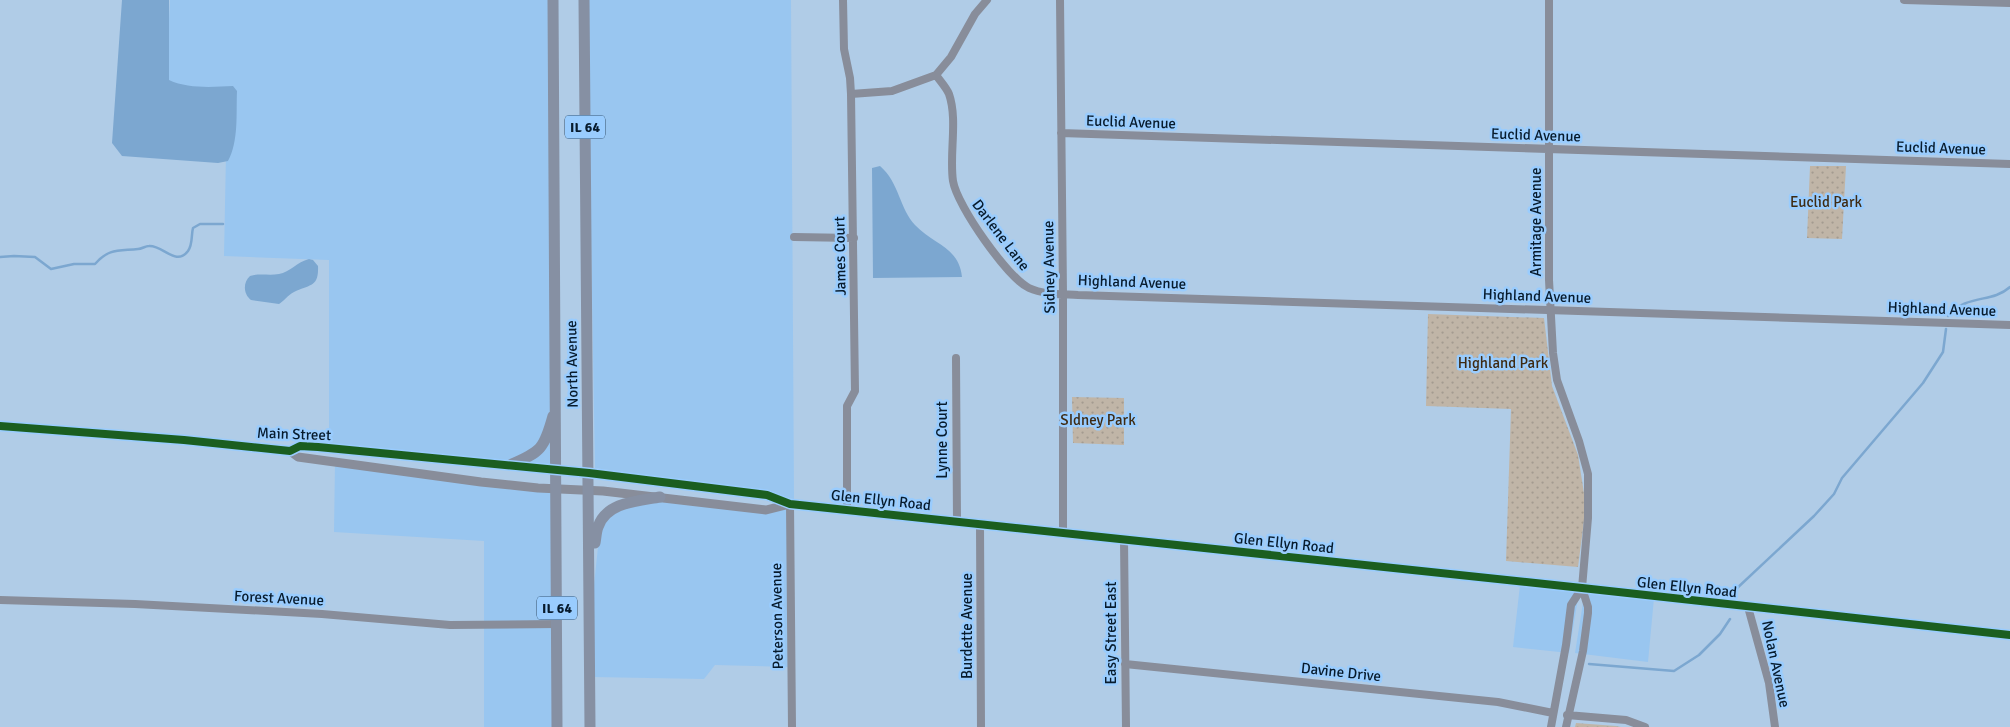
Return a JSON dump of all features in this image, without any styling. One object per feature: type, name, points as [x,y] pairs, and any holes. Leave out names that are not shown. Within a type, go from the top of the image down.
[{"type":"main road","name":"North Avenue","points":[[553,0],[557,727]]},
{"type":"main road","name":"North Avenue","points":[[584,0],[590,727]]},
{"type":"main road","points":[[510,465],[532,455],[543,445],[552,416],[556,387]]},
{"type":"main road","points":[[590,604],[593,555],[598,526],[607,512],[624,503],[660,497]]},
{"type":"street","name":"James Court","points":[[843,0],[844,49],[852,94],[854,238],[855,390],[848,406],[847,511]]},
{"type":"street","points":[[852,94],[892,91],[936,75],[951,57],[976,14],[988,0]]},
{"type":"street","name":"Sidney Avenue","points":[[1060,0],[1063,533]]},
{"type":"street","name":"Armitage Avenue","points":[[1549,0],[1549,280],[1553,353],[1557,380],[1582,448],[1589,486],[1582,588],[1588,613],[1566,727]]},
{"type":"street","points":[[1904,0],[2010,3]]},
{"type":"street","name":"Darlene Lane","points":[[936,75],[948,93],[952,107],[953,181],[957,197],[965,213],[1016,280],[1039,292],[1063,294]]},
{"type":"street","name":"Euclid Avenue","points":[[1061,133],[2010,164]]},
{"type":"street","points":[[794,237],[854,238]]},
{"type":"street","name":"Highland Avenue","points":[[1063,294],[2010,326]]},
{"type":"street","name":"Lynne Court","points":[[956,358],[957,522]]},
{"type":"street","name":"Main Street","points":[[0,426],[290,451],[300,446],[557,470]]},
{"type":"street","name":"Main Street","points":[[290,451],[298,458],[481,482],[557,489]]},
{"type":"street","name":"Glen Ellyn Road","points":[[557,470],[766,495],[790,504],[847,511],[2010,635]]},
{"type":"street","name":"Glen Ellyn Road","points":[[557,489],[660,497],[766,510],[790,504]]},
{"type":"street","name":"Peterson Avenue","points":[[790,504],[792,727]]},
{"type":"street","name":"Burdette Avenue","points":[[980,525],[980,727]]},
{"type":"street","name":"Easy Street East","points":[[1124,540],[1126,727]]},
{"type":"street","name":"Armitage Avenue","points":[[1552,727],[1566,645],[1570,605],[1582,588]]},
{"type":"street","name":"Forest Avenue","points":[[0,600],[135,604],[178,608],[322,614],[450,625],[557,624]]},
{"type":"street","name":"Nolan Avenue","points":[[1748,607],[1769,684],[1774,727]]},
{"type":"street","name":"Davine Drive","points":[[1125,664],[1498,702],[1553,713]]},
{"type":"street","points":[[1568,715],[1626,720],[1645,727]]},
{"type":"shaded area","points":[[122,0],[169,0],[169,80],[192,86],[233,86],[237,91],[234,145],[228,161],[218,163],[122,156],[112,143]]},
{"type":"shaded area","points":[[170,0],[549,0],[552,466],[329,444],[329,260],[224,256],[227,102],[165,97]]},
{"type":"shaded area","points":[[587,0],[791,0],[794,499],[595,468]]},
{"type":"shaded area","points":[[880,166],[891,180],[910,219],[922,232],[951,253],[960,267],[962,277],[873,278],[872,168]]},
{"type":"shaded area","points":[[309,259],[313,260],[318,266],[315,282],[292,293],[279,304],[251,300],[246,295],[245,285],[250,276],[283,273]]},
{"type":"shaded area","points":[[335,463],[552,491],[554,727],[484,727],[484,541],[334,532]]},
{"type":"shaded area","points":[[661,500],[788,508],[789,667],[715,665],[704,679],[593,677],[592,604],[600,528],[609,515],[626,507]]},
{"type":"shaded area","points":[[1520,585],[1579,592],[1569,653],[1513,647]]},
{"type":"shaded area","points":[[1585,590],[1654,598],[1648,662],[1575,653]]},
{"type":"green space","name":"Euclid Park","points":[[1810,166],[1846,166],[1842,239],[1807,238]]},
{"type":"green space","name":"Highland Park","points":[[1428,314],[1544,318],[1552,386],[1578,455],[1586,506],[1578,567],[1506,561],[1511,409],[1426,406]]},
{"type":"green space","name":"SIdney Park","points":[[1072,397],[1124,398],[1124,445],[1073,443]]},
{"type":"green space","points":[[1576,723],[1616,726],[1621,727],[1575,727]]},
{"type":"waterway","points":[[0,257],[35,257],[51,269],[74,264],[95,264],[109,253],[148,246],[179,257],[190,248],[193,228],[200,224],[223,224]]},
{"type":"waterway","points":[[1948,316],[1963,304],[1995,295],[2010,287]]},
{"type":"waterway","points":[[1734,591],[1814,516],[1834,494],[1842,478],[1923,383],[1943,352],[1946,329]]},
{"type":"waterway","points":[[1589,664],[1674,671],[1699,655],[1720,634],[1730,619]]},
{"type":"cycle path","points":[[0,426],[184,440],[290,451],[300,446],[318,447],[589,473],[767,495],[790,504],[2010,635]]}]
